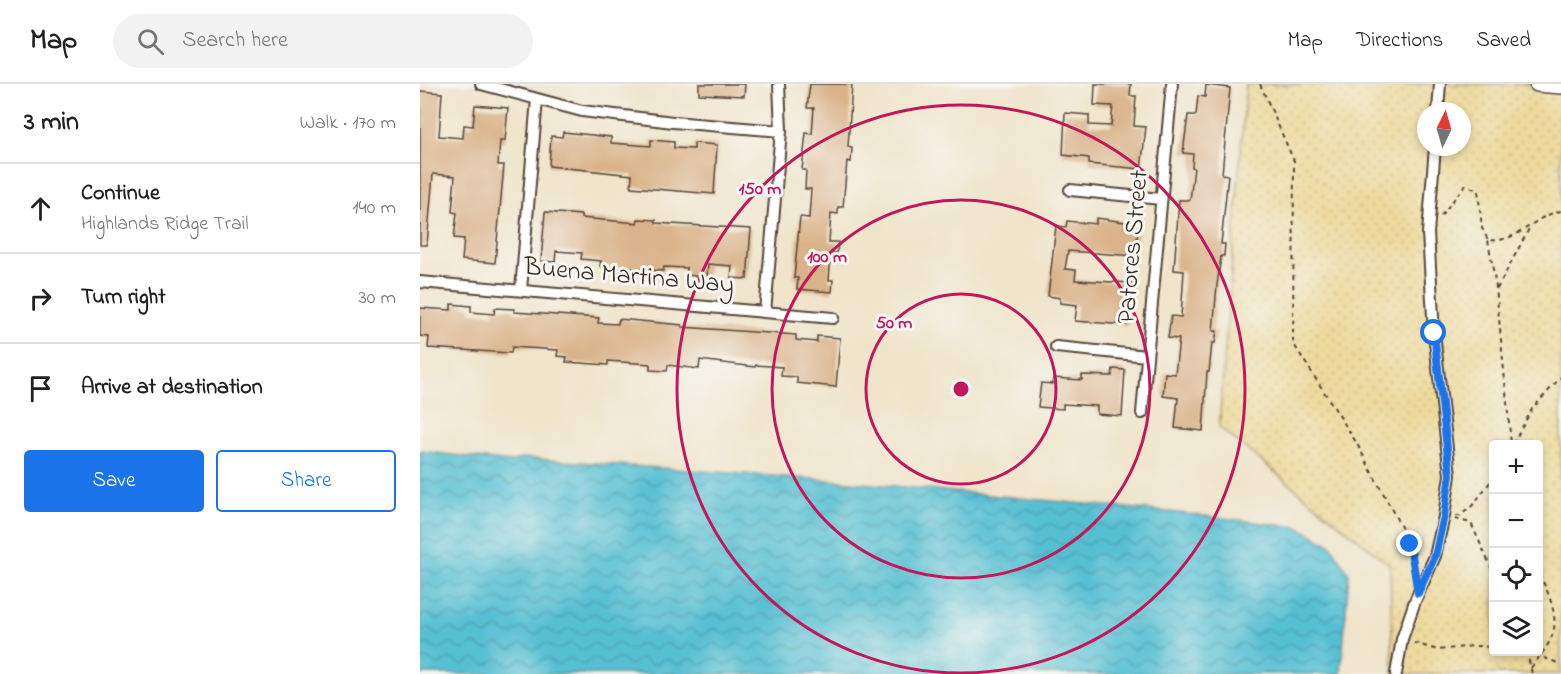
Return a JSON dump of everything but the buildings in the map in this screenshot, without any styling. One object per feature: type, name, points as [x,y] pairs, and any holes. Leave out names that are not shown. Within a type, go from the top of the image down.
[{"type":"street","points":[[481,84],[582,111],[781,131]]},
{"type":"street","points":[[765,312],[781,131],[779,84]]},
{"type":"street","points":[[781,96],[785,84]]},
{"type":"street","name":"Patores Street","points":[[1142,414],[1172,84]]},
{"type":"street","points":[[1439,102],[1440,84]]},
{"type":"street","points":[[1537,84],[1561,86]]},
{"type":"street","points":[[521,290],[537,99]]},
{"type":"street","points":[[1396,674],[1402,639],[1418,593],[1435,556],[1450,475],[1434,333],[1428,232],[1434,156]]},
{"type":"street","points":[[1070,190],[1161,200]]},
{"type":"street","name":"Buena Martina Way","points":[[420,282],[833,318]]},
{"type":"street","points":[[1056,347],[1147,356]]},
{"type":"path","points":[[1260,84],[1294,161],[1293,343],[1356,442],[1410,544],[1418,593]]},
{"type":"path","points":[[1428,232],[1465,185],[1478,190],[1482,228],[1488,240],[1496,291],[1512,440]]},
{"type":"path","points":[[1488,240],[1501,241],[1511,238],[1550,213],[1561,211]]},
{"type":"path","points":[[1496,291],[1531,225]]},
{"type":"path","points":[[1514,440],[1532,409],[1561,377]]},
{"type":"path","points":[[1444,516],[1460,516],[1473,506],[1489,484]]},
{"type":"path","points":[[1444,516],[1471,523],[1489,563]]},
{"type":"path","points":[[1543,581],[1555,628],[1543,650]]},
{"type":"path","points":[[1402,639],[1438,650],[1489,647]]},
{"type":"path","points":[[1528,656],[1532,674]]},
{"type":"path","points":[[1531,668],[1539,656],[1561,664]]},
{"type":"sand","points":[[1246,84],[1561,84],[1561,674],[1393,674],[1390,565],[1219,427]]},
{"type":"water","points":[[420,451],[511,462],[523,458],[840,481],[1180,513],[1298,527],[1330,544],[1349,573],[1341,674],[420,674]]},
{"type":"route","points":[[1410,544],[1418,593],[1435,556],[1450,475],[1434,333]]}]
